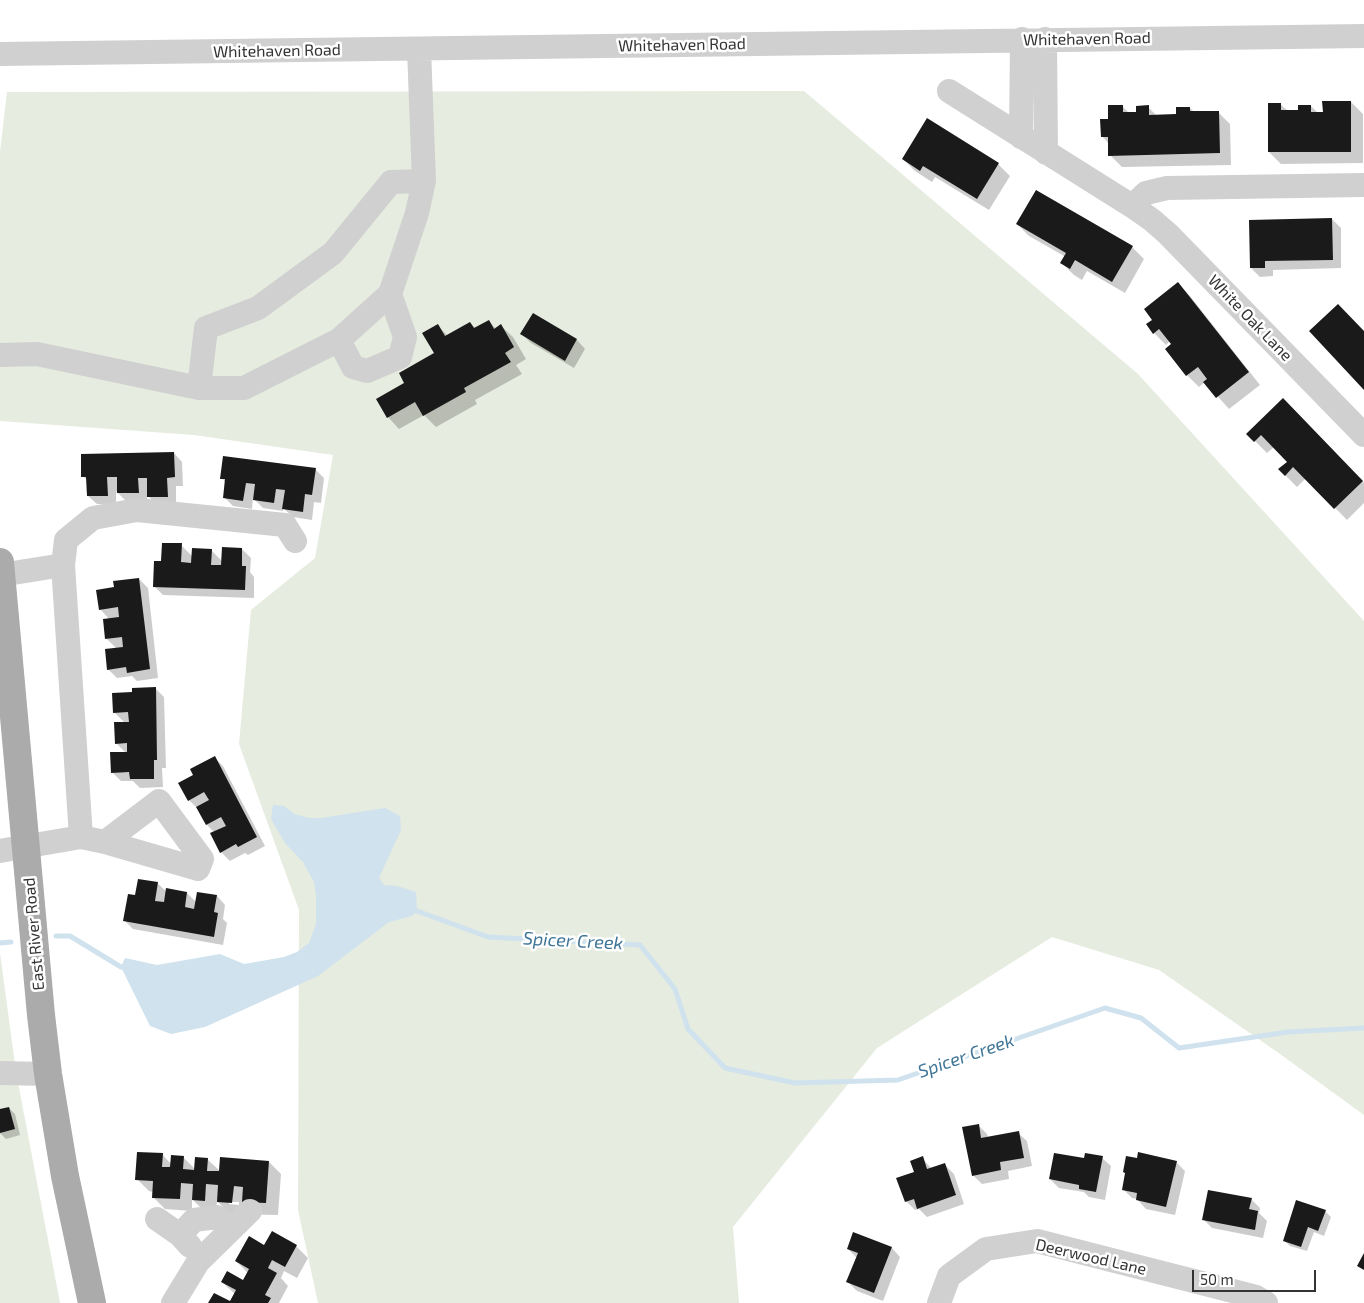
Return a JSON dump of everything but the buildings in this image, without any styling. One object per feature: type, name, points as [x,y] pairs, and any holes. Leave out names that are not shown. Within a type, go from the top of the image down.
[{"type":"main road","name":"East River Road","points":[[1,569],[13,849],[35,957],[48,1074],[65,1176],[92,1303]]},
{"type":"street","name":"Whitehaven Road","points":[[0,54],[1022,39],[1364,36]]},
{"type":"street","points":[[1021,137],[1022,39]]},
{"type":"street","points":[[1045,39],[1046,153]]},
{"type":"street","points":[[0,355],[37,354],[199,388],[244,388],[339,340],[390,294],[418,213],[424,181],[419,49]]},
{"type":"street","name":"White Oak Lane","points":[[949,91],[1132,206],[1168,234],[1364,435]]},
{"type":"street","points":[[199,388],[206,328],[258,308],[333,253],[391,182],[424,181]]},
{"type":"street","points":[[1132,206],[1146,193],[1167,188],[1364,185]]},
{"type":"street","points":[[339,340],[353,367],[367,371],[400,357],[405,337],[390,294]]},
{"type":"street","points":[[81,837],[63,565],[66,540],[93,518],[137,510],[285,524],[295,541]]},
{"type":"street","points":[[1,569],[63,565]]},
{"type":"street","points":[[13,849],[81,837],[105,842]]},
{"type":"street","points":[[0,1073],[48,1074]]},
{"type":"street","points":[[173,1303],[198,1262],[250,1211]]},
{"type":"street","points":[[180,1235],[194,1220],[217,1217],[230,1230]]},
{"type":"street","points":[[157,1219],[180,1235],[189,1245],[198,1262]]},
{"type":"street","name":"Deerwood Lane","points":[[939,1303],[949,1276],[986,1249],[1037,1242],[1256,1297],[1266,1303]]},
{"type":"shaded area","points":[[804,91],[1138,374],[1364,621],[1364,1115],[1159,970],[1052,937],[877,1048],[733,1227],[739,1303],[318,1303],[298,1210],[299,910],[239,744],[251,610],[315,558],[333,455],[194,435],[0,421],[0,152],[7,92]]},
{"type":"shaded area","points":[[0,953],[16,1072],[60,1303],[0,1303]]},
{"type":"water","points":[[273,805],[284,806],[294,814],[309,818],[321,818],[385,808],[400,816],[401,830],[379,878],[384,885],[397,886],[416,892],[417,911],[412,916],[389,922],[318,976],[205,1027],[171,1034],[150,1026],[121,967],[125,958],[157,965],[220,954],[244,964],[284,957],[297,952],[309,943],[316,924],[314,882],[303,862],[285,843],[271,819]]},
{"type":"waterway","name":"Spicer Creek","points":[[411,910],[488,937],[640,945],[675,989],[688,1029],[725,1068],[795,1083],[898,1080],[1105,1008],[1141,1018],[1179,1048],[1288,1032],[1364,1028]]},
{"type":"waterway","name":"Spicer Creek","points":[[56,936],[70,936],[121,967],[126,968]]},
{"type":"waterway","name":"Spicer Creek","points":[[0,943],[11,942]]}]
